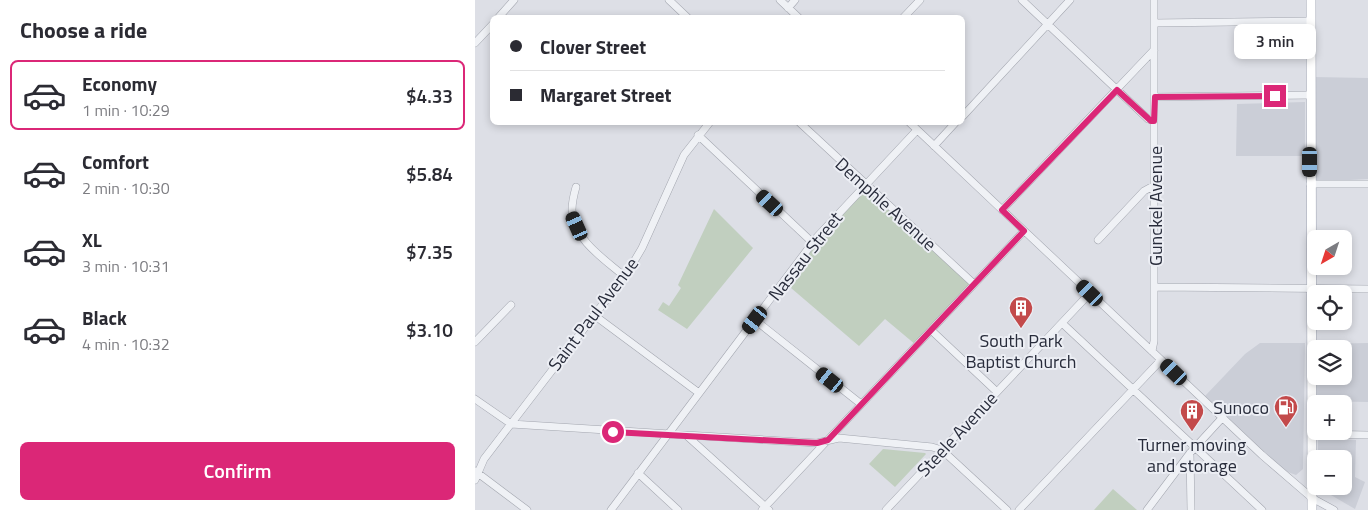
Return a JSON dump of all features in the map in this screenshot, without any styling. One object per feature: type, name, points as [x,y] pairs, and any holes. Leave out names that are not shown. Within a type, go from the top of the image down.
[{"type":"main road","points":[[1311,0],[1311,285]]},
{"type":"main road","points":[[1311,330],[1312,395]]},
{"type":"main road","points":[[1312,440],[1312,510]]},
{"type":"street","points":[[501,15],[515,0]]},
{"type":"street","points":[[669,0],[685,15]]},
{"type":"street","points":[[780,0],[796,15]]},
{"type":"street","points":[[788,8],[795,0]]},
{"type":"street","points":[[906,15],[920,0]]},
{"type":"street","points":[[1022,0],[1148,119],[1154,121]]},
{"type":"street","points":[[965,114],[1070,0]]},
{"type":"street","name":"Gunckel Avenue","points":[[1152,351],[1155,341],[1154,0]]},
{"type":"street","points":[[1154,23],[1311,21]]},
{"type":"street","points":[[475,43],[490,27]]},
{"type":"street","points":[[1002,210],[1154,50]]},
{"type":"street","points":[[1155,97],[1311,95]]},
{"type":"street","name":"Saint Paul Avenue","points":[[476,474],[511,424],[624,276],[642,248],[684,155],[707,125]]},
{"type":"street","name":"Demphle Avenue","points":[[802,125],[974,284]]},
{"type":"street","points":[[912,125],[1223,418],[1312,498],[1334,510]]},
{"type":"street","points":[[934,146],[953,125]]},
{"type":"street","name":"Nassau Street","points":[[611,510],[813,243],[917,130]]},
{"type":"street","points":[[698,135],[813,243]]},
{"type":"street","points":[[1310,184],[1368,184]]},
{"type":"street","points":[[1098,240],[1144,191],[1155,185]]},
{"type":"street","points":[[576,187],[572,208],[573,217],[581,236],[586,243],[624,276]]},
{"type":"street","points":[[686,435],[765,509],[1024,231]]},
{"type":"street","points":[[1155,287],[1307,288]]},
{"type":"street","points":[[1352,289],[1368,289]]},
{"type":"street","name":"Steele Avenue","points":[[886,510],[1090,293]]},
{"type":"street","points":[[475,342],[511,305]]},
{"type":"street","points":[[594,314],[699,393]]},
{"type":"street","points":[[755,320],[861,404]]},
{"type":"street","points":[[1062,322],[1133,389],[1193,450],[1260,509]]},
{"type":"street","points":[[931,330],[997,392]]},
{"type":"street","points":[[1019,510],[1161,360]]},
{"type":"street","points":[[475,399],[511,424],[817,443],[839,438],[932,447],[942,450],[1007,510]]},
{"type":"street","points":[[1147,510],[1193,450],[1223,418]]},
{"type":"street","points":[[1352,435],[1368,435]]},
{"type":"street","points":[[1191,510],[1193,450]]},
{"type":"street","points":[[638,473],[678,510]]},
{"type":"street","points":[[476,474],[527,510]]},
{"type":"shaded area","points":[[1313,77],[1368,78],[1368,179],[1313,182]]},
{"type":"shaded area","points":[[1305,102],[1305,156],[1236,156],[1237,104]]},
{"type":"shaded area","points":[[1260,343],[1305,343],[1303,469],[1296,475],[1285,471],[1205,396],[1245,354]]},
{"type":"shaded area","points":[[1352,343],[1368,343],[1368,402],[1352,402],[1352,395],[1315,395],[1315,385],[1352,385]]},
{"type":"shaded area","points":[[1318,440],[1356,440],[1355,477],[1365,482],[1355,509],[1331,495],[1352,495],[1352,450],[1318,450]]},
{"type":"green space","points":[[866,184],[974,284],[916,345],[885,319],[859,346],[784,282]]},
{"type":"green space","points":[[714,209],[753,248],[687,329],[658,310],[663,302],[669,306],[681,288],[678,285]]},
{"type":"green space","points":[[883,449],[926,454],[895,487],[869,464]]},
{"type":"green space","points":[[1113,489],[1137,510],[1094,510]]},
{"type":"place","name":"South Park Baptist Church","points":[[1021,329]]},
{"type":"place","name":"Sunoco","points":[[1286,428]]},
{"type":"place","name":"Turner moving and storage","points":[[1192,432]]},
{"type":"route","points":[[613,432],[817,443],[828,440],[1024,231],[1002,210],[1117,90],[1151,121],[1154,121],[1155,97],[1275,96]]}]
